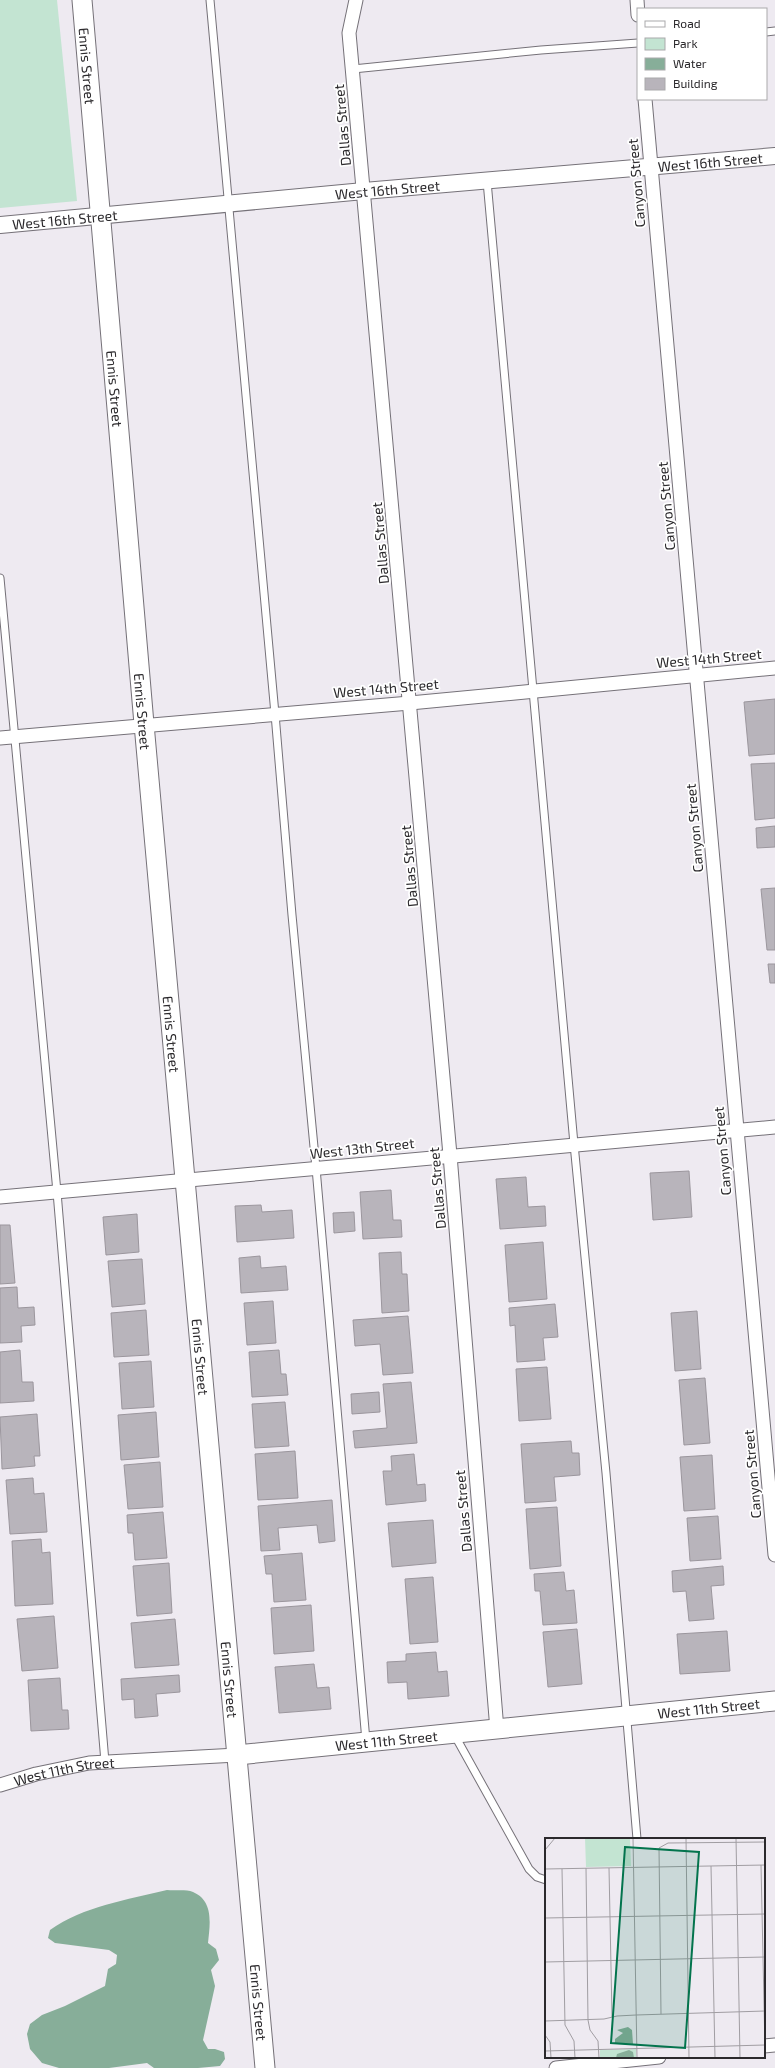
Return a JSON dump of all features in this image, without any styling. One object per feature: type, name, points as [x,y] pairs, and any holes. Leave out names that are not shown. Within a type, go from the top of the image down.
[{"type":"main road","name":"Ennis Street","points":[[82,0],[144,724],[265,2068]]},
{"type":"main road","name":"West 11th Street","points":[[237,1755],[775,1701]]},
{"type":"street","name":"Dallas Street","points":[[356,0],[349,33],[450,1155],[497,1730]]},
{"type":"street","name":"Canyon Street","points":[[645,100],[775,1555]]},
{"type":"street","name":"West 16th Street","points":[[0,225],[364,191],[775,156]]},
{"type":"street","name":"West 14th Street","points":[[0,738],[144,724],[410,703],[775,668]]},
{"type":"street","name":"West 13th Street","points":[[0,1197],[186,1181],[450,1155],[775,1127]]},
{"type":"street","name":"West 11th Street","points":[[0,1785],[36,1774],[89,1763],[237,1755]]},
{"type":"street","points":[[765,2046],[775,2045]]},
{"type":"street","points":[[556,2068],[637,2058]]},
{"type":"lane","points":[[210,0],[276,714],[292,915],[316,1168],[366,1743]]},
{"type":"lane","points":[[352,69],[541,50],[637,43]]},
{"type":"lane","points":[[487,181],[574,1144],[606,1473],[636,1838]]},
{"type":"lane","points":[[0,578],[57,1192],[105,1762]]},
{"type":"lane","points":[[454,1734],[529,1869],[537,1876],[545,1880]]},
{"type":"green space","points":[[0,0],[57,0],[77,201],[0,208]]},
{"type":"water","points":[[167,1890],[193,1892],[200,1896],[208,1907],[210,1921],[208,1943],[216,1949],[219,1960],[211,1970],[215,1986],[203,2040],[208,2049],[215,2049],[224,2052],[225,2059],[220,2066],[198,2068],[154,2068],[147,2063],[109,2068],[59,2068],[42,2063],[30,2049],[27,2034],[30,2024],[42,2015],[65,2006],[105,1986],[108,1969],[116,1964],[117,1955],[109,1950],[55,1943],[48,1938],[50,1930],[91,1909]]},
{"type":"building","points":[[775,699],[775,754],[749,756],[744,702]]},
{"type":"building","points":[[775,763],[775,818],[755,820],[751,764]]},
{"type":"building","points":[[775,826],[775,847],[757,848],[756,828]]},
{"type":"building","points":[[775,888],[775,950],[767,950],[761,889]]},
{"type":"building","points":[[768,964],[775,964],[775,983],[770,983]]},
{"type":"building","points":[[689,1171],[692,1217],[653,1220],[650,1173]]},
{"type":"building","points":[[526,1177],[528,1207],[545,1206],[546,1226],[500,1229],[496,1179]]},
{"type":"building","points":[[391,1190],[393,1220],[401,1220],[402,1237],[363,1239],[360,1192]]},
{"type":"building","points":[[261,1205],[262,1212],[292,1210],[294,1238],[237,1242],[235,1206]]},
{"type":"building","points":[[354,1212],[355,1231],[334,1233],[333,1213]]},
{"type":"building","points":[[137,1214],[139,1252],[106,1255],[103,1217]]},
{"type":"building","points":[[0,1225],[10,1225],[15,1283],[0,1284]]},
{"type":"building","points":[[543,1242],[547,1299],[509,1302],[505,1245]]},
{"type":"building","points":[[401,1252],[402,1274],[407,1274],[409,1311],[382,1313],[379,1253]]},
{"type":"building","points":[[260,1256],[261,1268],[286,1266],[288,1290],[241,1293],[239,1258]]},
{"type":"building","points":[[142,1259],[145,1304],[112,1307],[108,1261]]},
{"type":"building","points":[[17,1287],[18,1308],[34,1307],[35,1325],[21,1326],[22,1342],[0,1343],[0,1288]]},
{"type":"building","points":[[273,1301],[276,1343],[247,1345],[244,1303]]},
{"type":"building","points":[[555,1304],[558,1337],[543,1338],[545,1360],[517,1362],[515,1325],[510,1326],[509,1308]]},
{"type":"building","points":[[146,1310],[149,1355],[114,1357],[111,1313]]},
{"type":"building","points":[[697,1311],[701,1369],[675,1371],[671,1313]]},
{"type":"building","points":[[408,1316],[413,1373],[383,1375],[380,1344],[355,1346],[353,1320]]},
{"type":"building","points":[[20,1350],[22,1382],[33,1382],[34,1401],[0,1403],[0,1352]]},
{"type":"building","points":[[279,1350],[281,1374],[286,1374],[288,1395],[252,1397],[249,1352]]},
{"type":"building","points":[[151,1361],[154,1407],[122,1409],[119,1363]]},
{"type":"building","points":[[547,1367],[551,1419],[519,1421],[516,1369]]},
{"type":"building","points":[[705,1378],[710,1443],[684,1445],[679,1380]]},
{"type":"building","points":[[411,1382],[417,1443],[355,1448],[353,1431],[387,1428],[383,1384]]},
{"type":"building","points":[[379,1392],[380,1412],[352,1414],[351,1394]]},
{"type":"building","points":[[285,1402],[289,1446],[255,1448],[252,1404]]},
{"type":"building","points":[[156,1412],[159,1457],[121,1460],[118,1415]]},
{"type":"building","points":[[37,1414],[40,1456],[34,1456],[35,1466],[2,1469],[0,1417]]},
{"type":"building","points":[[571,1441],[572,1453],[579,1453],[580,1475],[554,1477],[556,1501],[525,1503],[521,1444]]},
{"type":"building","points":[[295,1451],[298,1498],[258,1500],[255,1454]]},
{"type":"building","points":[[414,1454],[417,1485],[425,1484],[426,1501],[386,1505],[383,1471],[392,1471],[391,1456]]},
{"type":"building","points":[[712,1455],[715,1509],[684,1511],[680,1457]]},
{"type":"building","points":[[160,1462],[163,1507],[128,1509],[124,1465]]},
{"type":"building","points":[[33,1478],[34,1494],[44,1493],[47,1532],[10,1534],[6,1480]]},
{"type":"building","points":[[332,1500],[335,1541],[319,1543],[317,1525],[278,1528],[280,1550],[261,1551],[258,1506]]},
{"type":"building","points":[[557,1507],[561,1566],[530,1569],[526,1509]]},
{"type":"building","points":[[163,1512],[167,1558],[135,1560],[133,1533],[128,1533],[127,1515]]},
{"type":"building","points":[[718,1516],[721,1559],[690,1561],[687,1518]]},
{"type":"building","points":[[433,1520],[436,1563],[392,1567],[388,1523]]},
{"type":"building","points":[[41,1539],[42,1553],[50,1552],[53,1604],[15,1606],[12,1541]]},
{"type":"building","points":[[302,1553],[306,1600],[274,1602],[272,1574],[266,1574],[264,1556]]},
{"type":"building","points":[[169,1563],[172,1613],[137,1616],[133,1566]]},
{"type":"building","points":[[723,1566],[724,1585],[711,1586],[714,1619],[689,1621],[686,1591],[673,1592],[672,1571]]},
{"type":"building","points":[[564,1572],[566,1591],[574,1590],[577,1623],[543,1625],[540,1591],[535,1591],[534,1574]]},
{"type":"building","points":[[433,1577],[438,1642],[410,1644],[405,1579]]},
{"type":"building","points":[[311,1605],[314,1651],[274,1654],[271,1608]]},
{"type":"building","points":[[54,1616],[58,1668],[22,1671],[17,1619]]},
{"type":"building","points":[[175,1619],[179,1665],[135,1668],[131,1623]]},
{"type":"building","points":[[577,1629],[582,1684],[548,1687],[543,1632]]},
{"type":"building","points":[[727,1631],[730,1671],[680,1674],[677,1634]]},
{"type":"building","points":[[436,1652],[438,1672],[447,1671],[449,1696],[408,1699],[407,1682],[388,1683],[387,1662],[406,1661],[406,1654]]},
{"type":"building","points":[[314,1664],[317,1688],[329,1687],[331,1709],[279,1713],[275,1667]]},
{"type":"building","points":[[179,1675],[180,1692],[156,1694],[158,1716],[135,1718],[134,1699],[122,1700],[121,1679]]},
{"type":"building","points":[[60,1678],[62,1710],[68,1710],[69,1729],[31,1731],[28,1680]]}]
